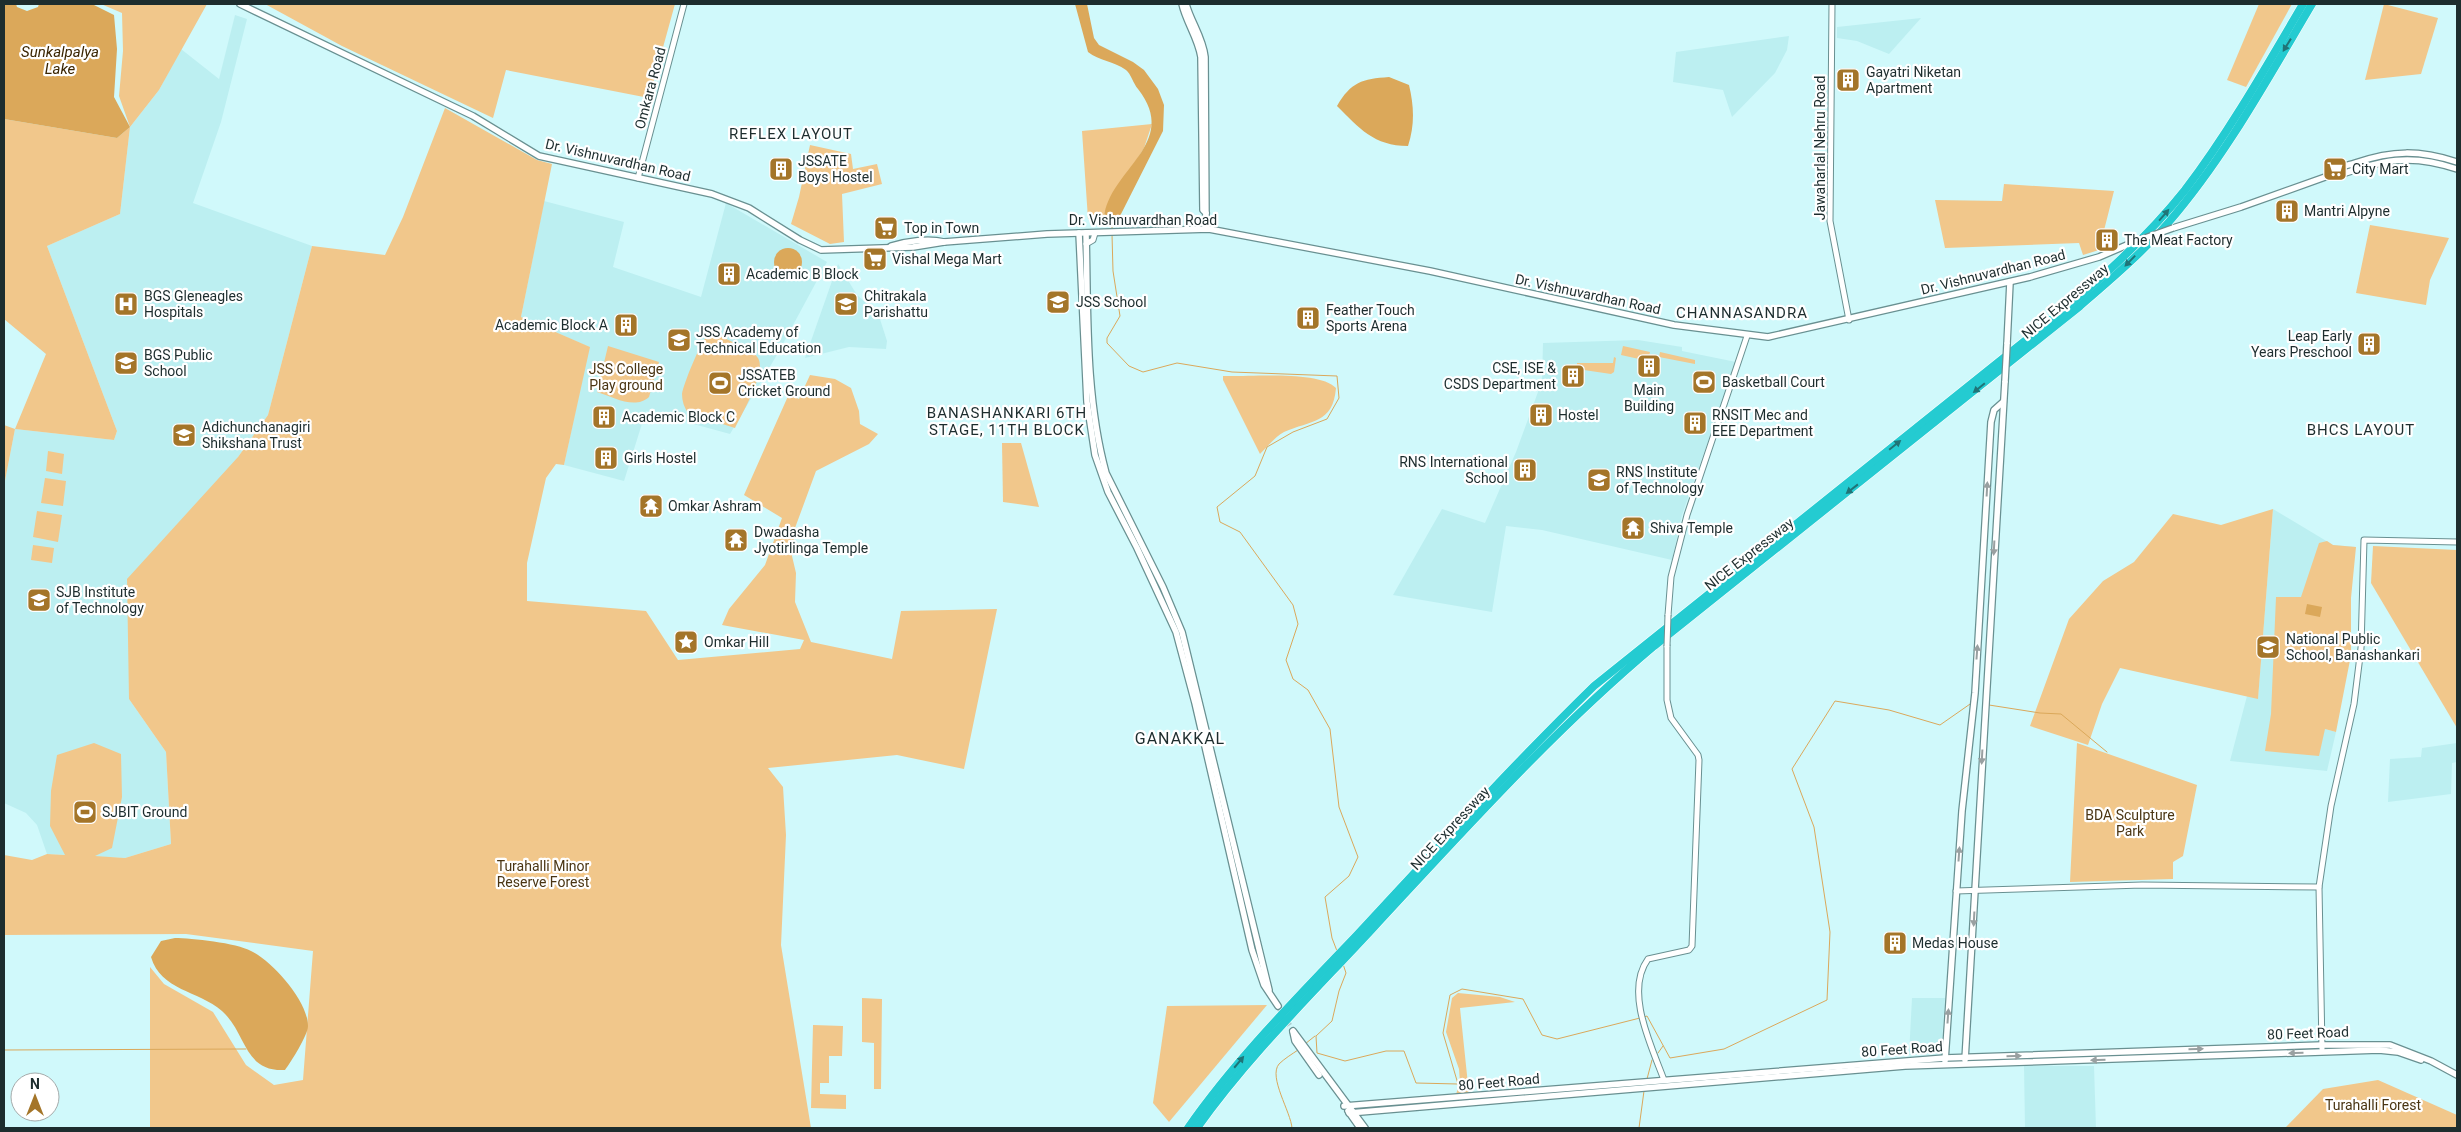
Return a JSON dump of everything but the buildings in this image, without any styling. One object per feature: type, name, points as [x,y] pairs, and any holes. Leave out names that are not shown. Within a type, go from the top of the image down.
[{"type":"highway","name":"NICE Expressway","points":[[1197,1128],[1240,1073],[1338,966],[1346,951],[1544,735],[1594,686],[2066,308],[2115,265],[2160,220],[2211,155],[2303,4]]},
{"type":"highway","name":"NICE Expressway","points":[[1188,1128],[1240,1061],[1335,958],[1346,951],[1543,747],[1598,693],[1654,646],[2059,323],[2122,270],[2168,223],[2217,159],[2312,4]]},
{"type":"main road","points":[[1182,4],[1186,21],[1200,54],[1203,210],[1206,213]]},
{"type":"main road","points":[[1186,4],[1191,20],[1203,44],[1205,57],[1206,229]]},
{"type":"main road","name":"Dr. Vishnuvardhan Road","points":[[243,5],[473,116],[538,156],[712,194],[749,208],[800,240],[821,250],[891,246],[907,242],[938,240],[944,242],[1082,233],[1206,229],[1430,271],[1674,325],[1747,336],[1768,337],[2010,282],[2099,257],[2173,228],[2241,208],[2328,176],[2386,160],[2403,159],[2440,163],[2457,168]]},
{"type":"main road","name":"Dr. Vishnuvardhan Road","points":[[2328,176],[2332,171],[2348,165],[2396,153],[2429,154],[2457,162]]},
{"type":"main road","points":[[1082,233],[1086,244],[1093,412],[1101,454],[1106,473],[1163,587],[1182,632],[1269,990]]},
{"type":"main road","points":[[1082,233],[1087,402],[1095,455],[1108,492],[1138,548],[1176,632],[1195,703],[1252,950],[1260,975],[1278,1006]]},
{"type":"main road","points":[[1965,1061],[2010,282]]},
{"type":"main road","points":[[1944,1062],[1956,891],[1974,700],[1991,422],[1994,410],[2003,402]]},
{"type":"main road","points":[[1297,1040],[1365,1128]]},
{"type":"main road","name":"80 Feet Road","points":[[1349,1109],[1664,1080],[1944,1062],[2322,1045],[2390,1045],[2406,1050],[2454,1075]]},
{"type":"main road","name":"80 Feet Road","points":[[1965,1061],[2391,1051],[2423,1061],[2454,1075]]},
{"type":"main road","name":"80 Feet Road","points":[[1349,1109],[1944,1062]]},
{"type":"main road","points":[[1349,1109],[1360,1128]]},
{"type":"street","name":"Omkara Road","points":[[638,178],[684,4]]},
{"type":"street","name":"Jawaharlal Nehru Road","points":[[1832,4],[1830,221],[1849,320]]},
{"type":"street","points":[[1086,244],[1093,240],[1096,233]]},
{"type":"street","points":[[1664,1080],[1641,1015],[1639,1002],[1640,981],[1647,961],[1689,950],[1692,946],[1699,758],[1671,718],[1668,700],[1667,646],[1671,577],[1687,515],[1747,336]]},
{"type":"street","points":[[2322,1052],[2319,887],[2330,806],[2354,704],[2361,648],[2364,540],[2457,542]]},
{"type":"street","points":[[1956,891],[2142,885],[2319,887]]},
{"type":"shaded area","name":"Adichunchanagiri Shikshana Trust","points":[[235,15],[247,19],[221,122],[193,203],[312,246],[268,415],[238,457],[129,699],[166,752],[171,844],[125,858],[47,854],[37,825],[26,813],[4,803],[4,486],[15,429],[114,440],[117,431],[47,246],[120,214],[130,127],[159,90],[181,49],[219,79]]},
{"type":"shaded area","points":[[1921,18],[1889,54],[1857,41],[1837,38],[1837,27]]},
{"type":"shaded area","points":[[1789,36],[1787,50],[1775,73],[1732,117],[1723,90],[1673,82],[1676,52]]},
{"type":"shaded area","name":"JSS Academy of Technical Education","points":[[544,201],[624,222],[613,267],[701,297],[726,203],[827,262],[778,353],[730,434],[646,411],[624,481],[564,465],[589,347],[521,317]]},
{"type":"shaded area","name":"Chitrakala Parishattu","points":[[838,264],[857,295],[878,313],[887,341],[886,349],[849,347],[805,358]]},
{"type":"shaded area","name":"RNS Institute of Technology","points":[[1638,340],[1682,347],[1682,351],[1736,362],[1682,515],[1672,560],[1542,530],[1506,526],[1492,612],[1393,595],[1442,509],[1485,523],[1516,452],[1542,381],[1543,343]]},
{"type":"shaded area","name":"National Public School, Banashankari","points":[[2273,509],[2333,545],[2356,547],[2271,714],[2336,732],[2327,771],[2230,761],[2247,696],[2258,698]]},
{"type":"shaded area","points":[[2457,743],[2457,762],[2452,763],[2451,794],[2388,802],[2390,759],[2421,757],[2422,748]]},
{"type":"shaded area","points":[[1912,998],[1945,998],[1941,1054],[1909,1055]]},
{"type":"shaded area","points":[[2024,1066],[2094,1066],[2096,1128],[2025,1128]]},
{"type":"green space","points":[[101,4],[207,4],[159,90],[130,127],[119,96],[123,51],[122,13]]},
{"type":"green space","points":[[265,4],[675,4],[649,98],[506,70],[493,118],[342,46]]},
{"type":"green space","points":[[2259,4],[2292,4],[2246,87],[2227,80]]},
{"type":"green space","points":[[2384,4],[2438,18],[2421,74],[2365,80]]},
{"type":"green space","name":"Turahalli Minor Reserve Forest","points":[[445,108],[537,160],[552,164],[521,317],[590,347],[564,465],[556,464],[546,478],[527,563],[527,601],[646,611],[678,660],[800,649],[804,640],[722,625],[729,609],[765,565],[782,518],[744,495],[789,394],[799,399],[810,375],[835,379],[851,388],[859,411],[860,424],[878,434],[869,444],[816,471],[795,528],[792,556],[796,573],[795,602],[811,642],[892,659],[901,611],[997,609],[964,769],[897,755],[768,768],[783,787],[786,835],[781,945],[811,1128],[150,1128],[150,967],[164,984],[213,1012],[246,1065],[274,1085],[303,1080],[313,951],[186,934],[4,935],[4,855],[32,860],[47,854],[65,855],[50,826],[51,791],[57,755],[94,743],[121,754],[122,797],[112,848],[95,856],[125,858],[171,844],[166,752],[129,699],[127,579],[238,457],[268,415],[312,246],[385,255],[403,217]]},
{"type":"green space","points":[[4,119],[117,138],[130,127],[120,214],[47,246],[117,431],[114,440],[15,429],[46,354],[4,319]]},
{"type":"green space","points":[[1152,124],[1144,148],[1105,211],[1104,218],[1088,219],[1082,131]]},
{"type":"green space","points":[[810,145],[851,154],[853,169],[877,164],[882,184],[842,194],[844,242],[830,244],[791,224]]},
{"type":"green space","points":[[2004,184],[2114,191],[2099,250],[2083,255],[2079,243],[1945,248],[1935,200],[2002,201]]},
{"type":"green space","points":[[2370,225],[2449,238],[2430,280],[2426,305],[2356,293]]},
{"type":"green space","name":"JSSATEB Cricket Ground","points":[[709,334],[726,339],[751,352],[758,358],[760,364],[756,383],[735,428],[688,413],[684,406],[683,389],[698,352]]},
{"type":"green space","name":"JSS College Play ground","points":[[608,346],[659,362],[649,397],[643,401],[631,402],[597,392]]},
{"type":"green space","points":[[1623,346],[1650,352],[1648,361],[1621,355]]},
{"type":"green space","points":[[1660,352],[1695,360],[1695,364],[1659,357]]},
{"type":"green space","points":[[1614,357],[1616,358],[1614,372],[1611,374],[1577,369],[1577,363],[1613,363]]},
{"type":"green space","name":"Basketball Court","points":[[1702,371],[1711,374],[1707,392],[1697,389]]},
{"type":"green space","points":[[1266,375],[1300,377],[1327,382],[1336,388],[1334,400],[1325,415],[1284,432],[1274,439],[1260,454],[1223,380],[1223,376]]},
{"type":"green space","points":[[4,425],[15,429],[4,486]]},
{"type":"green space","points":[[1002,443],[1021,443],[1039,507],[1003,502]]},
{"type":"green space","points":[[48,451],[64,454],[62,474],[46,471]]},
{"type":"green space","points":[[45,478],[66,481],[63,506],[41,503]]},
{"type":"green space","points":[[2273,509],[2258,699],[2120,668],[2102,704],[2088,745],[2030,726],[2069,619],[2103,581],[2134,562],[2173,514],[2221,525]]},
{"type":"green space","points":[[37,511],[62,515],[58,542],[33,537]]},
{"type":"green space","points":[[2327,541],[2333,545],[2356,547],[2351,598],[2351,655],[2336,732],[2325,729],[2319,756],[2265,751],[2271,714],[2276,597],[2301,597],[2319,543]]},
{"type":"green space","points":[[33,545],[54,548],[52,563],[31,560]]},
{"type":"green space","points":[[2373,546],[2457,550],[2457,728],[2371,583]]},
{"type":"green space","name":"BDA Sculpture Park","points":[[2077,743],[2197,785],[2183,856],[2173,862],[2173,879],[2070,882]]},
{"type":"green space","points":[[1458,993],[1500,997],[1515,1002],[1460,1008],[1469,1094],[1456,1094],[1460,1083],[1459,1069],[1446,1032],[1452,998]]},
{"type":"green space","points":[[862,998],[882,999],[881,1089],[874,1089],[874,1043],[862,1042]]},
{"type":"green space","points":[[1267,1005],[1169,1122],[1153,1103],[1167,1006]]},
{"type":"green space","points":[[813,1025],[843,1026],[842,1056],[829,1056],[829,1083],[820,1083],[820,1094],[846,1095],[846,1109],[811,1108]]},
{"type":"green space","name":"Turahalli Forest","points":[[2378,1080],[2457,1115],[2457,1128],[2285,1128],[2323,1089]]},
{"type":"water","name":"Sunkalpalya Lake","points":[[4,4],[16,4],[17,7],[27,11],[38,7],[39,4],[92,4],[114,15],[117,49],[114,97],[130,127],[117,138],[4,119]]},
{"type":"water","points":[[1075,4],[1087,4],[1094,38],[1099,45],[1133,62],[1144,70],[1158,89],[1164,105],[1163,131],[1119,218],[1104,218],[1109,201],[1117,185],[1139,156],[1147,141],[1152,125],[1149,108],[1126,70],[1088,52]]},
{"type":"water","points":[[1389,77],[1409,85],[1413,115],[1412,131],[1408,146],[1386,143],[1376,139],[1360,128],[1337,106],[1347,92],[1358,83]]},
{"type":"water","points":[[788,248],[798,252],[802,262],[798,272],[788,276],[778,272],[774,262],[778,252]]},
{"type":"water","points":[[2307,604],[2322,607],[2320,617],[2305,614]]},
{"type":"water","points":[[175,938],[214,941],[244,948],[269,963],[287,983],[302,1005],[308,1026],[302,1042],[285,1070],[271,1069],[261,1065],[247,1050],[230,1020],[222,1011],[163,977],[151,957],[161,941]]},
{"type":"waterway","points":[[1112,217],[1112,230]]},
{"type":"waterway","points":[[1112,234],[1113,271],[1120,316],[1107,338],[1107,343],[1129,366],[1143,372],[1177,363],[1232,372],[1337,376],[1339,398],[1327,419],[1293,432],[1267,447],[1255,476],[1217,507],[1220,522],[1240,532],[1293,605],[1298,624],[1286,660],[1293,679],[1308,690],[1330,729],[1339,807],[1358,857],[1349,876],[1325,897],[1332,938],[1337,951]]},
{"type":"waterway","points":[[1644,1017],[1647,1016],[1670,1058],[1724,1049],[1827,1000],[1830,932],[1814,827],[1792,769],[1835,701],[1889,710],[1940,725],[1973,702]]},
{"type":"waterway","points":[[1989,705],[2040,713],[2061,714],[2107,752]]},
{"type":"waterway","points":[[1343,964],[1346,973],[1339,991],[1332,1021],[1316,1036],[1317,1053],[1345,1061],[1386,1051],[1404,1051],[1416,1083],[1458,1084],[1443,1033],[1450,995],[1462,989],[1523,999],[1542,1035],[1557,1039],[1640,1018]]},
{"type":"waterway","points":[[1305,1044],[1315,1036]]},
{"type":"waterway","points":[[1658,1053],[1663,1046]]},
{"type":"waterway","points":[[4,1050],[246,1049]]},
{"type":"waterway","points":[[1292,1128],[1278,1086],[1276,1070],[1281,1062],[1298,1050]]},
{"type":"waterway","points":[[1647,1079],[1652,1060]]},
{"type":"waterway","points":[[1639,1128],[1644,1091]]},
{"type":"tunnel","points":[[1278,1006],[1293,1031]]},
{"type":"place","name":"Gayatri Niketan Apartment","points":[[1848,80]]},
{"type":"place","name":"JSSATE Boys Hostel","points":[[781,169]]},
{"type":"place","name":"City Mart","points":[[2335,169]]},
{"type":"place","name":"Mantri Alpyne","points":[[2287,211]]},
{"type":"place","name":"Top in Town","points":[[886,228]]},
{"type":"place","name":"The Meat Factory","points":[[2107,240]]},
{"type":"place","name":"Vishal Mega Mart","points":[[875,259]]},
{"type":"place","name":"Academic B Block","points":[[729,274]]},
{"type":"place","name":"JSS School","points":[[1058,302]]},
{"type":"place","name":"BGS Gleneagles Hospitals","points":[[126,304]]},
{"type":"place","name":"Chitrakala Parishattu","points":[[846,304]]},
{"type":"place","name":"Feather Touch Sports Arena","points":[[1308,318]]},
{"type":"place","name":"Academic Block A","points":[[626,325]]},
{"type":"place","name":"JSS Academy of Technical Education","points":[[679,340]]},
{"type":"place","name":"Leap Early Years Preschool","points":[[2369,344]]},
{"type":"place","name":"BGS Public School","points":[[126,363]]},
{"type":"place","name":"Main Building","points":[[1649,366]]},
{"type":"place","name":"CSE, ISE & CSDS Department","points":[[1573,376]]},
{"type":"place","name":"Basketball Court","points":[[1704,382]]},
{"type":"place","name":"JSSATEB Cricket Ground","points":[[720,383]]},
{"type":"place","name":"Hostel","points":[[1541,415]]},
{"type":"place","name":"Academic Block C","points":[[604,417]]},
{"type":"place","name":"RNSIT Mec and EEE Department","points":[[1695,423]]},
{"type":"place","name":"Adichunchanagiri Shikshana Trust","points":[[184,435]]},
{"type":"place","name":"Girls Hostel","points":[[606,458]]},
{"type":"place","name":"RNS International School","points":[[1525,470]]},
{"type":"place","name":"RNS Institute of Technology","points":[[1599,480]]},
{"type":"place","name":"Omkar Ashram","points":[[651,506]]},
{"type":"place","name":"Shiva Temple","points":[[1633,528]]},
{"type":"place","name":"Dwadasha Jyotirlinga Temple","points":[[736,540]]},
{"type":"place","name":"SJB Institute of Technology","points":[[39,600]]},
{"type":"place","name":"Omkar Hill","points":[[686,642]]},
{"type":"place","name":"National Public School, Banashankari","points":[[2268,647]]},
{"type":"place","name":"SJBIT Ground","points":[[85,812]]},
{"type":"place","name":"Medas House","points":[[1895,943]]},
{"type":"district","name":"REFLEX LAYOUT","points":[[791,134]]},
{"type":"district","name":"CHANNASANDRA","points":[[1742,313]]},
{"type":"district","name":"BANASHANKARI 6TH STAGE, 11TH BLOCK","points":[[1007,422]]},
{"type":"district","name":"BHCS LAYOUT","points":[[2361,430]]},
{"type":"district","name":"GANAKKAL","points":[[1180,738]]}]
